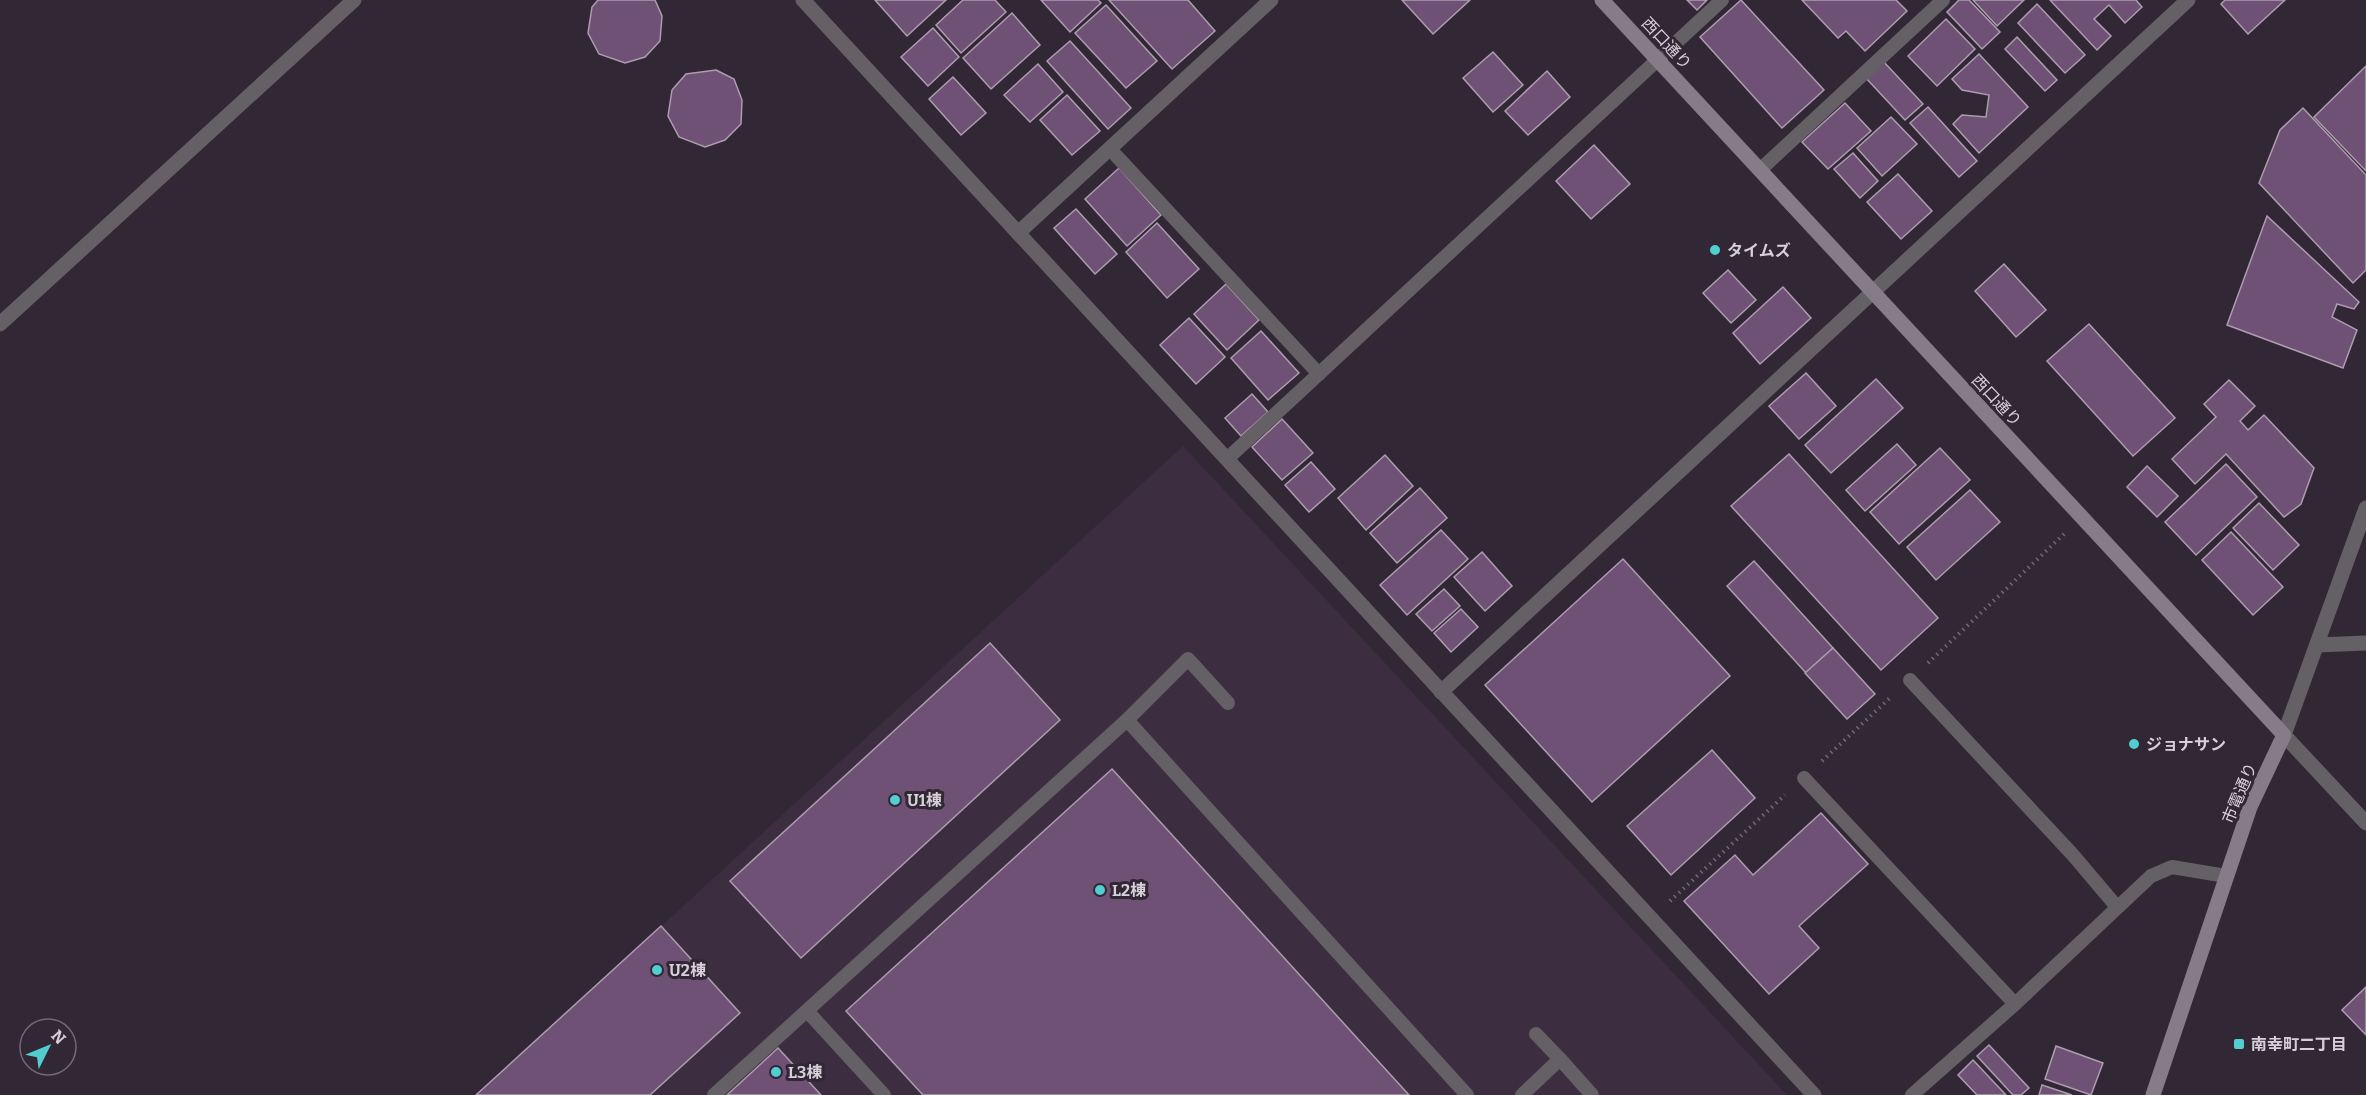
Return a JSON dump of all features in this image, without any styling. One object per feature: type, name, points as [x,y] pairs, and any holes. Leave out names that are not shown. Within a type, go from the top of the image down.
[{"type":"main road","name":"西口通り","points":[[1602,0],[2284,735]]},
{"type":"main road","name":"市電通り","points":[[2153,1095],[2250,807],[2284,735]]},
{"type":"street","points":[[0,324],[354,0]]},
{"type":"street","points":[[1018,233],[1271,0]]},
{"type":"street","points":[[1441,692],[2188,0]]},
{"type":"street","points":[[809,2],[1018,233],[1814,1095]]},
{"type":"street","name":"市電通り","points":[[2284,735],[2366,508]]},
{"type":"street","points":[[2317,645],[2366,643]]},
{"type":"street","name":"西口通り","points":[[2284,735],[2366,823]]},
{"type":"lane","points":[[1227,459],[1722,0]]},
{"type":"lane","points":[[1760,170],[1943,0]]},
{"type":"lane","points":[[1110,149],[1319,374]]},
{"type":"lane","points":[[714,1095],[1126,720],[1188,659],[1228,703]]},
{"type":"lane","points":[[1910,680],[2073,855],[2117,907]]},
{"type":"lane","points":[[1126,720],[1467,1095]]},
{"type":"lane","points":[[1804,778],[2015,1004]]},
{"type":"lane","points":[[1912,1095],[2015,1004],[2151,876],[2172,867],[2226,876]]},
{"type":"lane","points":[[807,1011],[884,1095]]},
{"type":"lane","points":[[1536,1034],[1592,1095]]},
{"type":"lane","points":[[1521,1095],[1560,1059]]},
{"type":"path","points":[[1648,916],[1677,896],[2082,518]]},
{"type":"shaded area","points":[[1183,446],[1787,1095],[478,1095]]},
{"type":"building","points":[[598,0],[655,0],[662,16],[660,41],[645,57],[625,63],[599,54],[588,33],[592,7]]},
{"type":"building","points":[[875,0],[946,0],[907,36]]},
{"type":"building","points":[[963,0],[995,0],[1006,12],[961,53],[936,25]]},
{"type":"building","points":[[1041,0],[1098,0],[1101,3],[1070,32]]},
{"type":"building","points":[[1109,0],[1188,0],[1215,31],[1172,69]]},
{"type":"building","points":[[1402,0],[1470,0],[1433,34]]},
{"type":"building","points":[[1687,0],[1707,0],[1697,10]]},
{"type":"building","points":[[1741,0],[1824,90],[1782,128],[1700,37]]},
{"type":"building","points":[[1802,0],[1896,0],[1907,11],[1865,51],[1846,31],[1838,38]]},
{"type":"building","points":[[1959,0],[1969,0],[2000,32],[1982,49],[1947,12]]},
{"type":"building","points":[[1973,0],[2024,0],[1997,26]]},
{"type":"building","points":[[2050,0],[2136,0],[2142,7],[2125,23],[2109,5],[2094,19],[2111,36],[2097,50]]},
{"type":"building","points":[[2225,0],[2285,0],[2248,34],[2221,4]]},
{"type":"building","points":[[2037,4],[2085,55],[2065,73],[2018,23]]},
{"type":"building","points":[[1106,5],[1157,61],[1126,88],[1075,33]]},
{"type":"building","points":[[1012,13],[1040,45],[991,89],[963,58]]},
{"type":"building","points":[[1946,19],[1975,49],[1937,86],[1908,56]]},
{"type":"building","points":[[933,28],[959,57],[928,86],[901,57]]},
{"type":"building","points":[[2017,37],[2057,80],[2045,91],[2005,49]]},
{"type":"building","points":[[1070,41],[1131,108],[1108,129],[1047,61]]},
{"type":"building","points":[[1493,52],[1523,85],[1493,112],[1463,78]]},
{"type":"building","points":[[1979,54],[2028,107],[1979,153],[1953,124],[1962,115],[1986,117],[1989,95],[1962,90],[1952,79]]},
{"type":"building","points":[[1883,61],[1923,104],[1905,120],[1865,77]]},
{"type":"building","points":[[1038,64],[1063,92],[1030,122],[1004,95]]},
{"type":"building","points":[[2366,66],[2366,171],[2314,117]]},
{"type":"building","points":[[716,70],[734,79],[742,100],[741,124],[725,140],[705,147],[679,137],[668,116],[672,90],[686,74]]},
{"type":"building","points":[[1547,71],[1570,97],[1528,135],[1505,111]]},
{"type":"building","points":[[953,77],[986,113],[961,135],[929,99]]},
{"type":"building","points":[[1067,95],[1100,131],[1072,155],[1040,120]]},
{"type":"building","points":[[1845,103],[1871,131],[1828,169],[1802,142]]},
{"type":"building","points":[[1928,107],[1977,161],[1959,177],[1910,123]]},
{"type":"building","points":[[2303,108],[2366,175],[2366,270],[2353,283],[2259,183],[2280,130]]},
{"type":"building","points":[[1891,117],[1917,144],[1882,176],[1857,148]]},
{"type":"building","points":[[1594,145],[1630,184],[1591,219],[1556,181]]},
{"type":"building","points":[[1853,153],[1878,181],[1860,198],[1834,169]]},
{"type":"building","points":[[1119,168],[1161,215],[1127,246],[1085,199]]},
{"type":"building","points":[[1898,174],[1932,211],[1901,239],[1867,202]]},
{"type":"building","points":[[1076,209],[1117,254],[1095,274],[1054,228]]},
{"type":"building","points":[[2267,216],[2359,302],[2354,309],[2337,304],[2332,317],[2357,330],[2343,368],[2227,325]]},
{"type":"building","points":[[1157,223],[1199,269],[1167,298],[1126,252]]},
{"type":"building","points":[[2004,264],[2046,310],[2016,337],[1975,291]]},
{"type":"building","points":[[1728,270],[1756,300],[1731,323],[1703,293]]},
{"type":"building","points":[[1226,284],[1259,320],[1227,350],[1194,314]]},
{"type":"building","points":[[1783,287],[1811,318],[1760,364],[1733,333]]},
{"type":"building","points":[[1189,318],[1225,357],[1196,384],[1160,345]]},
{"type":"building","points":[[2089,324],[2175,418],[2133,456],[2047,361]]},
{"type":"building","points":[[1261,331],[1299,373],[1268,400],[1231,358]]},
{"type":"building","points":[[1806,373],[1836,406],[1799,439],[1769,406]]},
{"type":"building","points":[[1876,379],[1903,408],[1831,473],[1805,445]]},
{"type":"building","points":[[2229,380],[2255,406],[2240,421],[2248,430],[2264,415],[2314,468],[2301,504],[2284,517],[2226,454],[2195,484],[2172,459],[2216,417],[2204,404]]},
{"type":"building","points":[[1252,394],[1268,412],[1241,436],[1225,418]]},
{"type":"building","points":[[1282,419],[1313,453],[1282,480],[1252,447]]},
{"type":"building","points":[[1897,444],[1916,465],[1865,511],[1846,490]]},
{"type":"building","points":[[1940,448],[1970,480],[1899,544],[1870,512]]},
{"type":"building","points":[[1789,454],[1938,618],[1881,670],[1731,506]]},
{"type":"building","points":[[1385,455],[1413,486],[1366,530],[1338,498]]},
{"type":"building","points":[[1311,462],[1335,489],[1309,512],[1285,485]]},
{"type":"building","points":[[2226,464],[2257,497],[2196,555],[2165,522]]},
{"type":"building","points":[[2147,466],[2178,496],[2157,517],[2127,487]]},
{"type":"building","points":[[1420,488],[1447,518],[1397,563],[1370,533]]},
{"type":"building","points":[[1970,490],[2000,522],[1936,580],[1907,547]]},
{"type":"building","points":[[2259,503],[2299,545],[2273,570],[2233,528]]},
{"type":"building","points":[[1441,530],[1468,559],[1407,615],[1380,585]]},
{"type":"building","points":[[2231,532],[2283,587],[2253,615],[2202,560]]},
{"type":"building","points":[[1482,552],[1512,586],[1485,611],[1454,577]]},
{"type":"building","points":[[1623,559],[1730,676],[1592,802],[1485,685]]},
{"type":"building","points":[[1754,561],[1833,648],[1806,673],[1727,586]]},
{"type":"building","points":[[1444,589],[1460,606],[1432,631],[1416,614]]},
{"type":"building","points":[[1461,609],[1478,627],[1451,652],[1434,633]]},
{"type":"building","name":"U1棟","points":[[990,643],[1060,720],[801,958],[730,881]]},
{"type":"building","points":[[1833,648],[1875,694],[1847,719],[1805,673]]},
{"type":"building","points":[[1712,750],[1755,798],[1671,875],[1627,826]]},
{"type":"building","name":"L2棟","points":[[1112,769],[1409,1095],[923,1095],[846,1011]]},
{"type":"building","points":[[1821,813],[1868,864],[1799,926],[1819,948],[1769,994],[1684,901],[1735,855],[1753,875]]},
{"type":"building","name":"U2棟","points":[[661,926],[740,1013],[650,1095],[476,1095]]},
{"type":"building","points":[[2366,987],[2366,1035],[2342,1010]]},
{"type":"building","points":[[1989,1045],[2029,1088],[2021,1095],[2013,1095],[1977,1056]]},
{"type":"building","points":[[2056,1046],[2103,1063],[2091,1095],[2045,1079]]},
{"type":"building","name":"L3棟","points":[[778,1048],[821,1095],[727,1095]]},
{"type":"building","points":[[1973,1060],[2006,1095],[1977,1095],[1958,1075]]},
{"type":"building","points":[[2042,1085],[2072,1095],[2039,1095]]},
{"type":"place","name":"タイムズ","points":[[1715,250]]},
{"type":"place","name":"ジョナサン","points":[[2134,744]]},
{"type":"place","name":"U1棟","points":[[895,800]]},
{"type":"place","name":"L2棟","points":[[1100,890]]},
{"type":"place","name":"U2棟","points":[[657,970]]},
{"type":"place","name":"南幸町二丁目","points":[[2239,1044]]},
{"type":"place","name":"L3棟","points":[[776,1072]]}]
